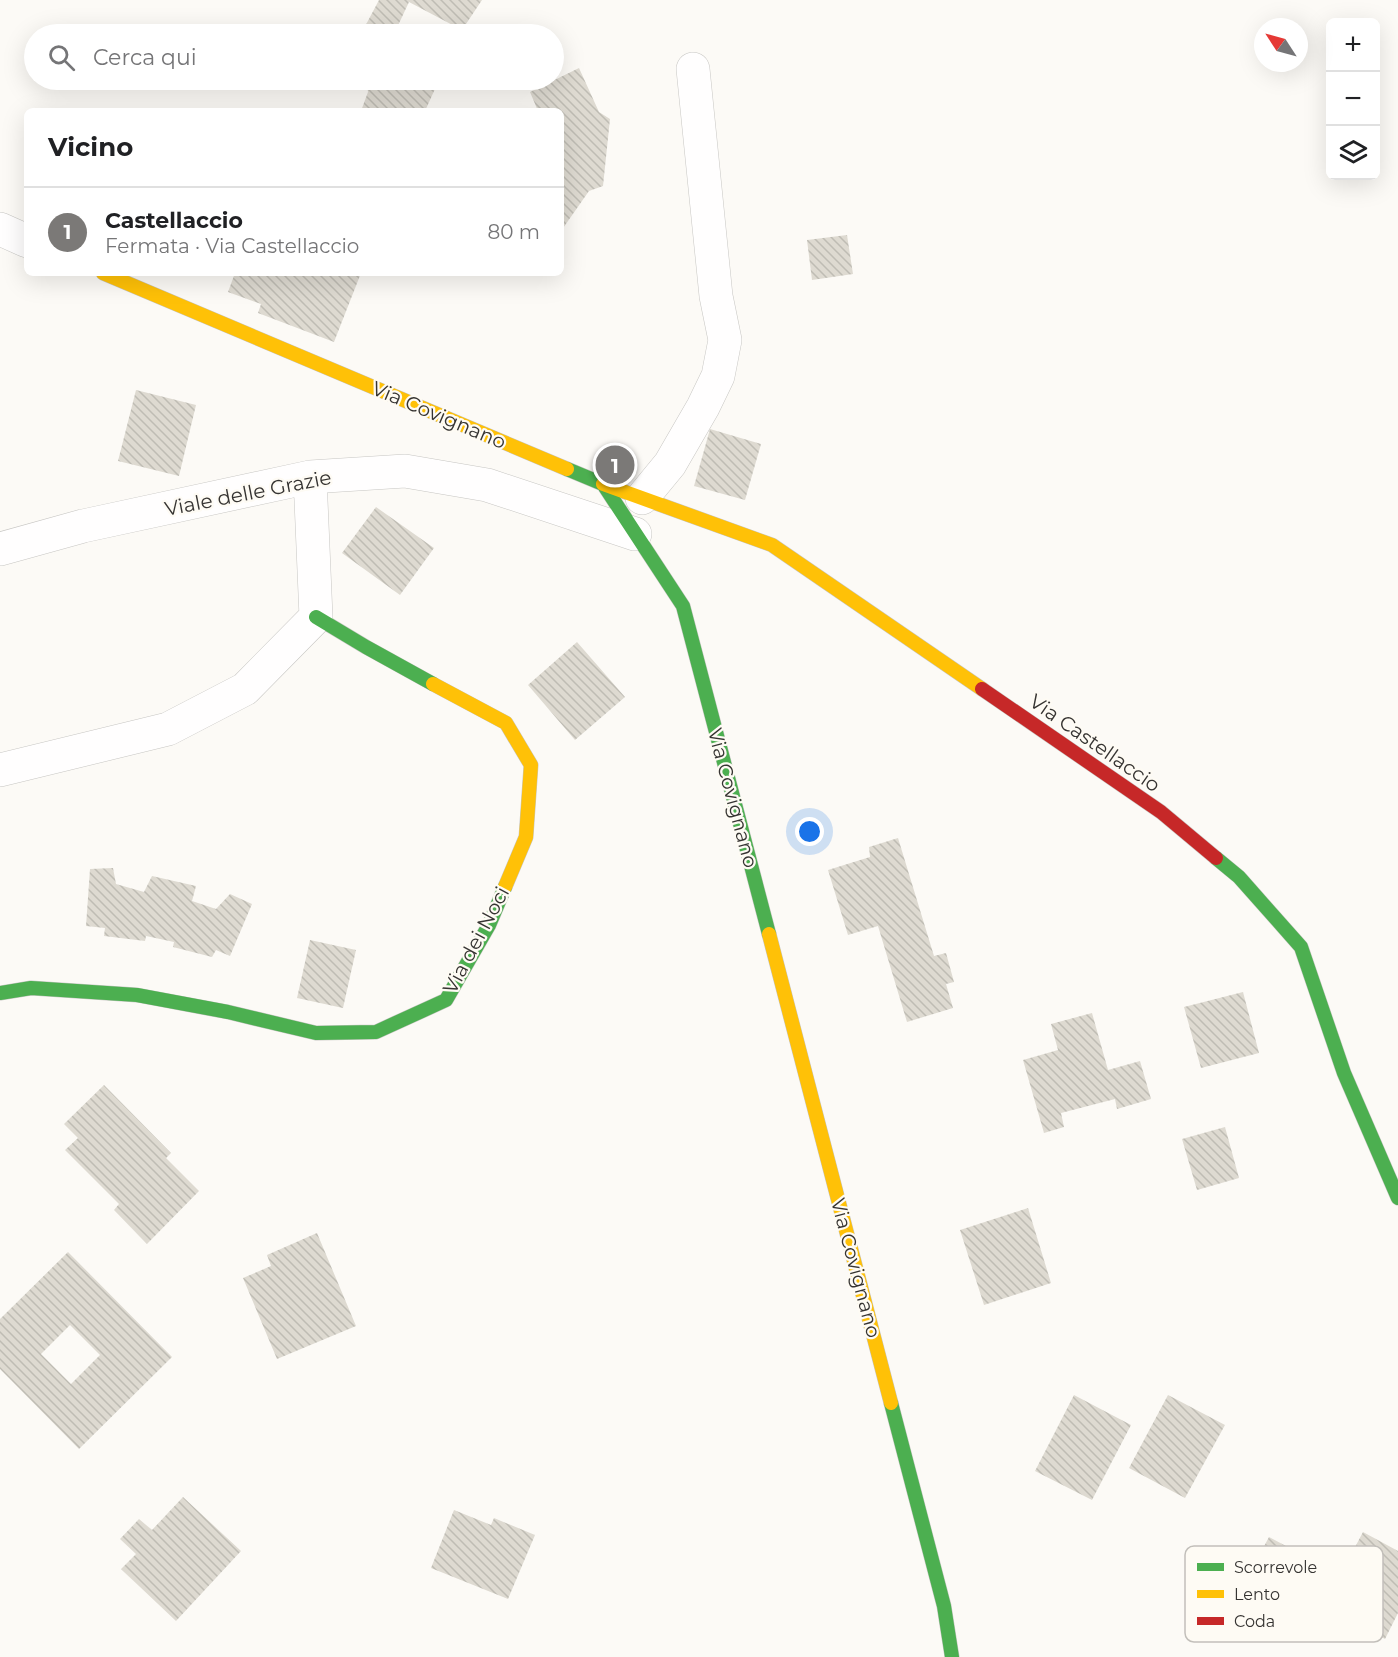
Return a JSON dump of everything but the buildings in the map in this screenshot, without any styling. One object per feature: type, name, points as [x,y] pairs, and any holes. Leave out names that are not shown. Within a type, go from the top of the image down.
[{"type":"street","points":[[642,498],[670,464],[703,407],[718,376],[724,340],[716,296],[693,69]]},
{"type":"street","points":[[0,229],[24,240]]},
{"type":"street","name":"Via Covignano","points":[[110,276],[603,484],[683,606],[944,1606],[952,1657]]},
{"type":"street","name":"Viale delle Grazie","points":[[0,549],[83,526],[310,477],[405,471],[487,485],[635,534]]},
{"type":"street","points":[[0,770],[168,729],[245,689],[316,617],[310,477]]},
{"type":"street","name":"Via Castellaccio","points":[[603,484],[772,545],[1161,812],[1239,877],[1301,947],[1344,1074],[1398,1198]]},
{"type":"street","name":"Via dei Noci","points":[[0,993],[31,988],[137,995],[228,1012],[316,1033],[376,1032],[446,1000],[489,925],[526,837],[531,765],[506,723],[366,647],[316,617]]},
{"type":"traffic: fast","points":[[567,469],[603,484],[683,606],[769,934]]},
{"type":"traffic: fast","points":[[316,617],[433,684]]},
{"type":"traffic: fast","points":[[1216,858],[1239,877],[1301,947],[1344,1073],[1398,1198]]},
{"type":"traffic: fast","points":[[0,993],[31,988],[137,995],[228,1012],[316,1033],[376,1032],[446,1000],[489,925],[505,887]]},
{"type":"traffic: fast","points":[[891,1403],[944,1606],[952,1657]]},
{"type":"traffic: slow","points":[[110,276],[567,469]]},
{"type":"traffic: slow","points":[[603,484],[772,545],[982,689]]},
{"type":"traffic: slow","points":[[433,684],[506,723],[531,765],[526,837],[505,887]]},
{"type":"traffic: slow","points":[[769,934],[891,1403]]},
{"type":"traffic: jam","points":[[982,689],[1161,812],[1216,858]]},
{"type":"place","name":"Castellaccio","points":[[615,465]]}]
